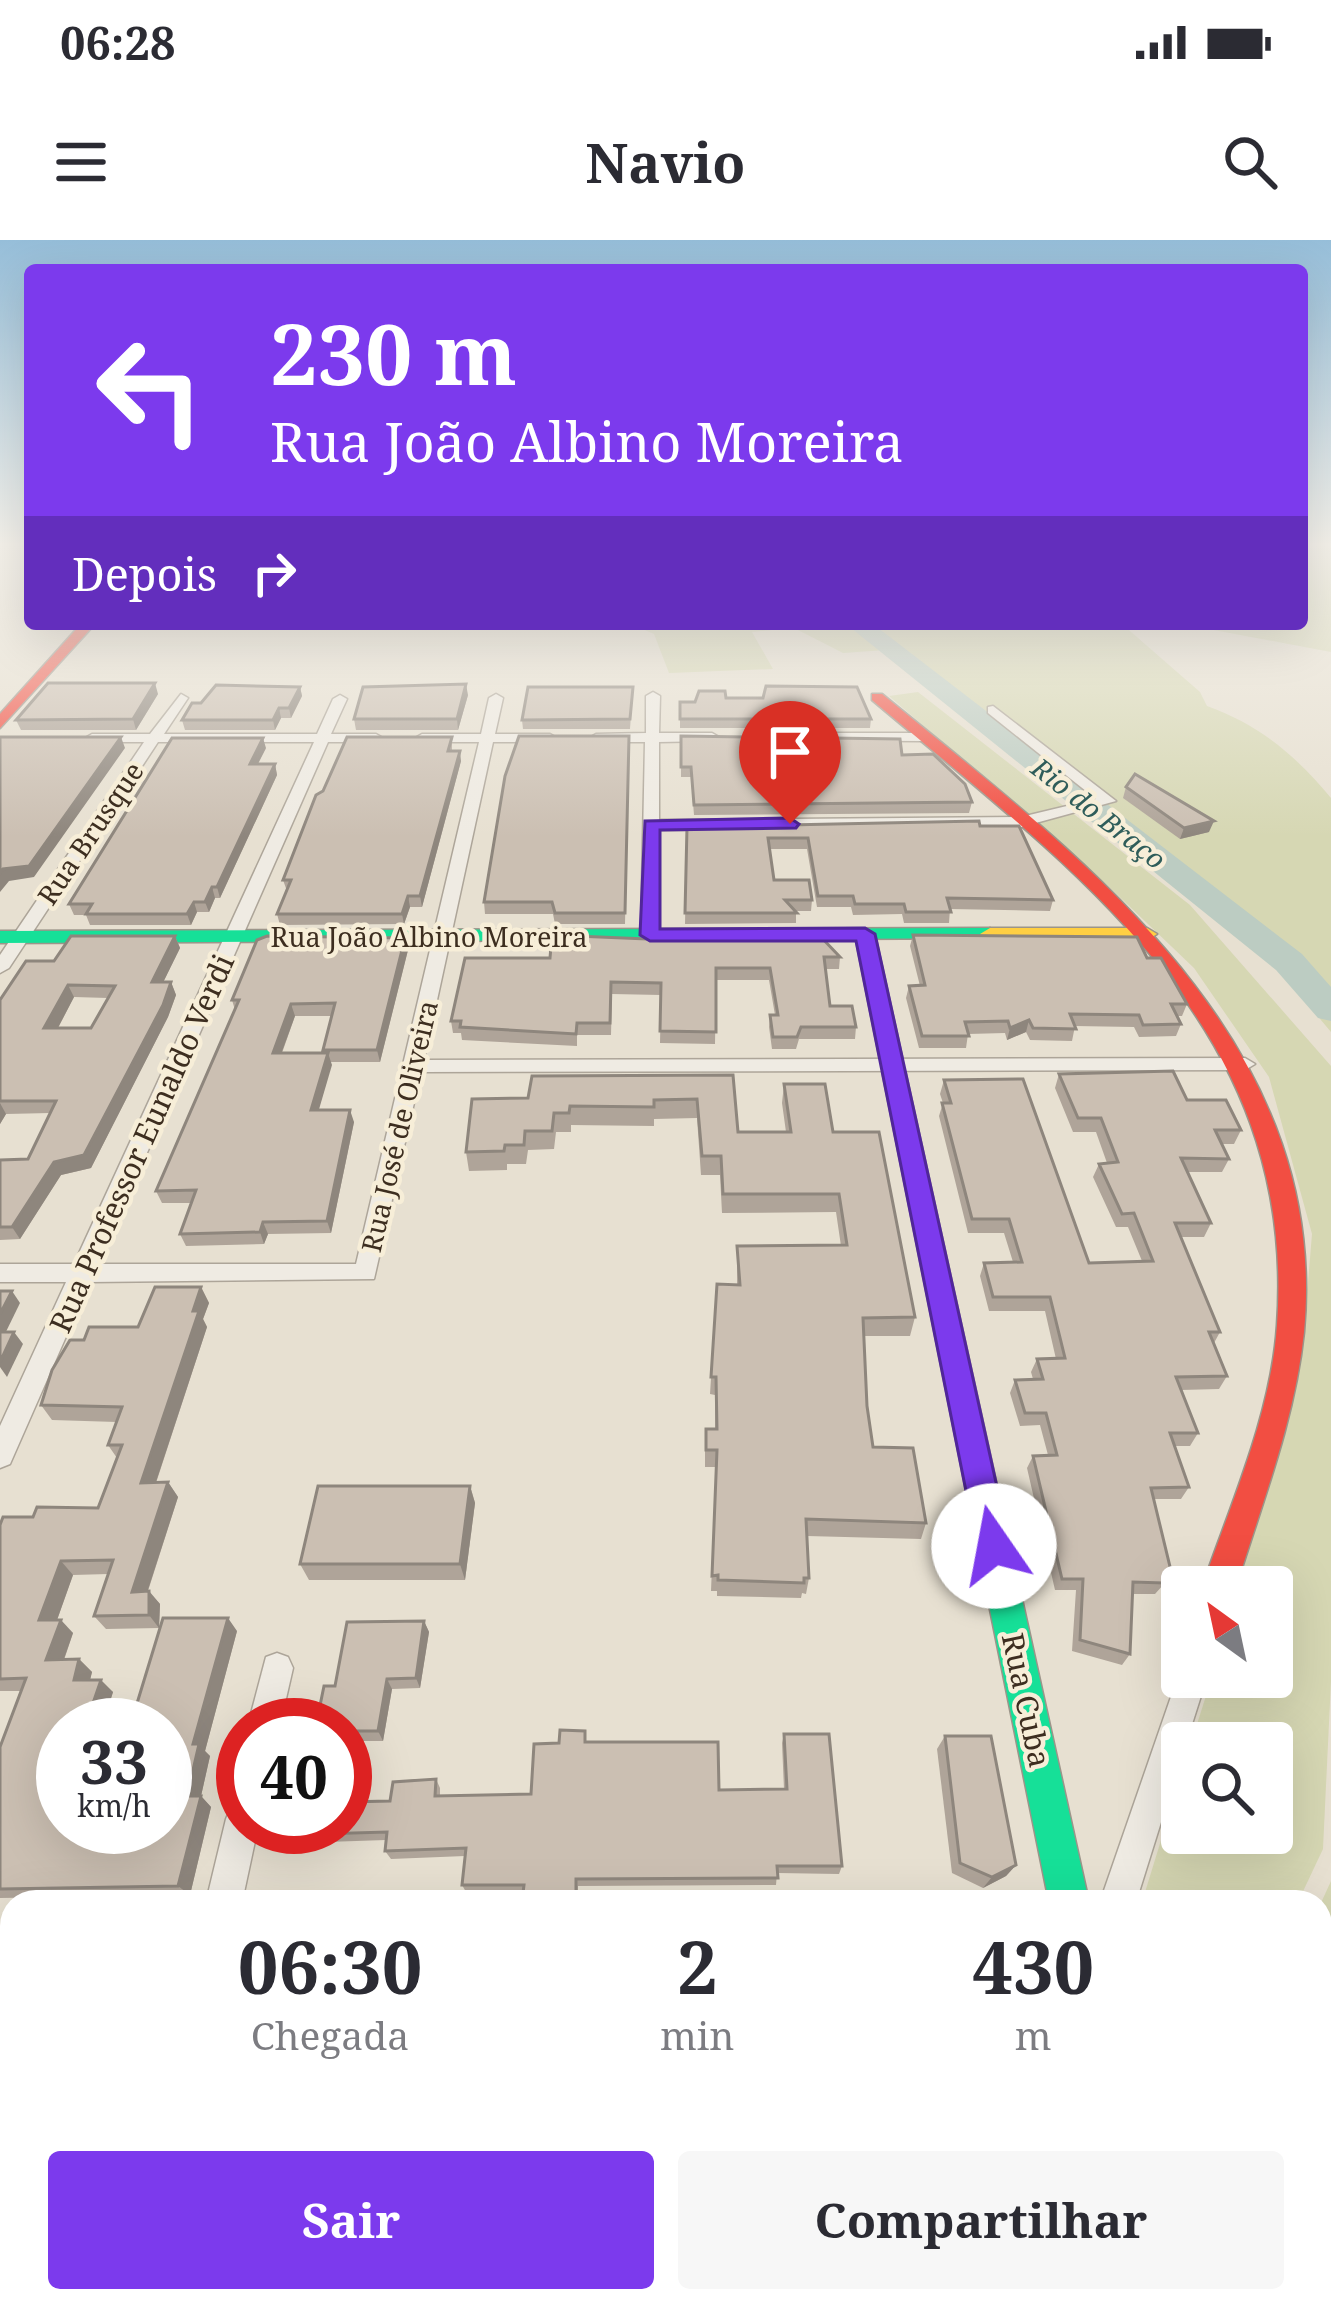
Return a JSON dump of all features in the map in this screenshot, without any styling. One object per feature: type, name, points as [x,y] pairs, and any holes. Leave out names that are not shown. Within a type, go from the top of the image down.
[{"type":"street","points":[[0,723],[70,644]]},
{"type":"street","points":[[650,935],[653,696]]},
{"type":"street","points":[[877,697],[1147,934],[1204,999],[1245,1064],[1268,1119],[1285,1178],[1294,1273],[1284,1366],[1225,1566]]},
{"type":"street","name":"Rua Brusque","points":[[0,968],[10,937],[181,698]]},
{"type":"street","name":"Rua José de Oliveira","points":[[82,1273],[366,1273],[496,698]]},
{"type":"street","name":"Rua Professor Eunaldo Verdi","points":[[0,1456],[340,699]]},
{"type":"street","points":[[651,825],[1022,822],[1102,803],[1108,797],[993,710]]},
{"type":"street","points":[[581,738],[720,737]]},
{"type":"street","points":[[743,737],[923,737]]},
{"type":"street","points":[[66,739],[558,738]]},
{"type":"street","name":"Rua Cuba","points":[[865,934],[1066,1890]]},
{"type":"street","name":"Rua João Albino Moreira","points":[[10,937],[1147,934]]},
{"type":"street","points":[[412,1066],[1245,1064]]},
{"type":"street","points":[[0,1273],[82,1273]]},
{"type":"street","points":[[270,1698],[277,1668]]},
{"type":"street","points":[[1122,1890],[1184,1698]]},
{"type":"street","points":[[227,1890],[235,1854]]},
{"type":"green space","points":[[658,644],[759,644],[773,669],[669,673]]},
{"type":"green space","points":[[825,644],[1145,644],[1200,692],[1207,706],[1244,722],[1275,743],[1331,798],[1331,1032],[1274,964],[886,650],[843,653]]},
{"type":"green space","points":[[1287,644],[1331,644],[1331,652]]},
{"type":"green space","points":[[918,692],[1190,905],[1331,1066],[1331,1681],[1323,1849],[1304,1890],[1146,1890],[1161,1840],[1161,1854],[1293,1854],[1293,1722],[1198,1722],[1205,1698],[1293,1698],[1293,1566],[1244,1566],[1302,1355],[1312,1234],[1269,1077],[1194,968],[1105,883],[889,696]]},
{"type":"building","points":[[48,683],[155,683],[133,719],[16,720]]},
{"type":"building","points":[[466,684],[457,719],[354,719],[363,687]]},
{"type":"building","points":[[216,685],[300,687],[289,708],[279,708],[273,720],[182,720],[192,703],[201,703]]},
{"type":"building","points":[[766,686],[857,687],[871,719],[680,719],[680,702],[695,702],[699,691],[725,691],[726,698],[763,698]]},
{"type":"building","points":[[528,687],[633,687],[630,719],[522,720]]},
{"type":"building","points":[[519,736],[629,736],[625,913],[555,913],[552,902],[484,902],[505,776]]},
{"type":"building","points":[[681,736],[900,739],[902,755],[933,754],[965,784],[972,802],[694,805],[691,767],[681,767]]},
{"type":"building","points":[[0,737],[121,737],[29,866],[0,873]]},
{"type":"building","points":[[347,737],[452,737],[448,751],[460,751],[420,896],[408,896],[402,914],[277,914],[291,880],[283,880],[316,795],[323,791]]},
{"type":"building","points":[[172,738],[263,738],[250,764],[275,764],[217,887],[212,887],[205,902],[194,902],[187,914],[86,914],[92,904],[69,904]]},
{"type":"building","points":[[1135,774],[1214,821],[1184,828],[1126,787]]},
{"type":"building","points":[[979,821],[980,826],[1019,826],[1053,900],[947,898],[951,912],[906,912],[904,904],[855,904],[853,896],[818,896],[808,838],[768,838],[774,880],[809,880],[812,900],[785,900],[797,913],[685,913],[687,827]]},
{"type":"building","points":[[552,935],[671,940],[687,935],[819,935],[840,957],[824,957],[830,1006],[852,1006],[856,1027],[801,1027],[797,1037],[773,1037],[770,1015],[778,1015],[770,968],[716,968],[716,1032],[660,1031],[661,983],[611,982],[610,1023],[577,1023],[576,1034],[460,1027],[461,1021],[451,1021],[465,958],[550,958]]},
{"type":"building","points":[[913,935],[1137,937],[1147,958],[1161,958],[1187,1004],[1171,1004],[1181,1024],[1143,1025],[1139,1015],[1070,1014],[1076,1029],[1033,1028],[1029,1020],[1010,1028],[1008,1021],[965,1022],[969,1036],[922,1036],[909,986],[925,985]]},
{"type":"building","points":[[71,936],[175,936],[152,982],[171,982],[163,1005],[84,1155],[54,1162],[12,1227],[0,1227],[0,1160],[28,1159],[56,1101],[0,1101],[0,1000],[26,961],[54,961]],"holes":[[[68,985],[115,986],[91,1028],[44,1028]]]},
{"type":"building","points":[[267,936],[405,938],[377,1050],[323,1050],[335,1003],[291,1004],[273,1053],[328,1053],[311,1110],[350,1110],[327,1221],[263,1222],[260,1232],[180,1234],[196,1190],[156,1191],[239,1000],[232,1000],[257,940]]},
{"type":"building","points":[[1173,1071],[1187,1100],[1226,1100],[1241,1130],[1215,1130],[1229,1159],[1181,1158],[1211,1223],[1175,1223],[1220,1332],[1209,1332],[1227,1376],[1176,1377],[1198,1433],[1170,1433],[1189,1487],[1151,1488],[1170,1566],[1161,1566],[1161,1583],[1133,1582],[1130,1654],[1080,1640],[1083,1579],[1062,1579],[1033,1456],[1057,1455],[1046,1413],[1025,1413],[1015,1380],[1043,1379],[1037,1359],[1065,1358],[1050,1297],[993,1297],[984,1263],[1022,1262],[1009,1219],[972,1219],[942,1103],[951,1103],[944,1080],[1023,1079],[1089,1263],[1153,1261],[1134,1213],[1122,1214],[1099,1164],[1118,1162],[1101,1118],[1078,1118],[1059,1074]]},
{"type":"building","points":[[733,1075],[738,1132],[791,1132],[784,1084],[825,1084],[833,1132],[879,1132],[915,1317],[863,1318],[867,1406],[873,1447],[913,1448],[926,1523],[806,1519],[809,1578],[804,1583],[712,1576],[717,1450],[706,1450],[706,1429],[717,1429],[716,1377],[711,1377],[717,1284],[740,1285],[737,1246],[847,1245],[839,1194],[723,1194],[721,1156],[702,1156],[697,1099],[654,1100],[654,1107],[570,1106],[569,1113],[554,1113],[552,1131],[525,1131],[524,1145],[466,1152],[472,1099],[528,1098],[532,1076]]},
{"type":"building","points":[[155,1287],[201,1287],[193,1311],[199,1311],[141,1483],[168,1482],[132,1592],[149,1591],[149,1615],[94,1616],[113,1560],[61,1561],[39,1620],[61,1620],[46,1660],[79,1659],[74,1680],[101,1680],[95,1698],[36,1698],[36,1854],[186,1854],[178,1886],[0,1889],[0,1747],[26,1678],[0,1679],[0,1525],[3,1517],[33,1517],[37,1507],[98,1508],[122,1445],[108,1445],[122,1407],[41,1405],[52,1370],[70,1340],[84,1340],[89,1327],[138,1327]]},
{"type":"building","points":[[0,1291],[12,1291],[0,1314]]},
{"type":"building","points":[[0,1332],[14,1332],[0,1362]]},
{"type":"building","points":[[318,1486],[470,1486],[460,1564],[300,1564]]},
{"type":"building","points":[[163,1618],[228,1618],[193,1744],[199,1744],[192,1774],[192,1698],[139,1698]]},
{"type":"building","points":[[424,1621],[416,1678],[387,1679],[378,1731],[372,1731],[372,1698],[322,1698],[324,1686],[335,1686],[347,1622]]},
{"type":"building","points":[[560,1730],[585,1731],[585,1742],[718,1742],[719,1790],[787,1789],[784,1734],[829,1734],[842,1866],[777,1866],[778,1878],[576,1879],[576,1890],[523,1890],[524,1885],[462,1885],[466,1848],[385,1851],[387,1832],[372,1832],[372,1801],[390,1801],[393,1782],[436,1779],[435,1796],[531,1794],[534,1744],[559,1743]]},
{"type":"building","points":[[945,1736],[991,1736],[1016,1865],[992,1877],[960,1863]]},
{"type":"building","points":[[192,1796],[201,1796],[192,1831]]},
{"type":"waterway","name":"Rio do Braço","points":[[883,644],[1289,962],[1331,1010]]},
{"type":"traffic: fast","points":[[0,937],[990,934]]},
{"type":"traffic: fast","points":[[1003,1590],[1066,1890]]},
{"type":"traffic: slow","points":[[990,934],[1147,934]]},
{"type":"traffic: slow","points":[[865,935],[1003,1590]]},
{"type":"traffic: jam","points":[[0,723],[70,644]]},
{"type":"traffic: jam","points":[[877,697],[1031,825],[1104,892],[1170,963],[1225,1040],[1266,1125],[1289,1219],[1291,1325],[1272,1425],[1226,1566]]},
{"type":"route","points":[[790,824],[651,825],[650,935],[865,934],[994,1546]]}]
